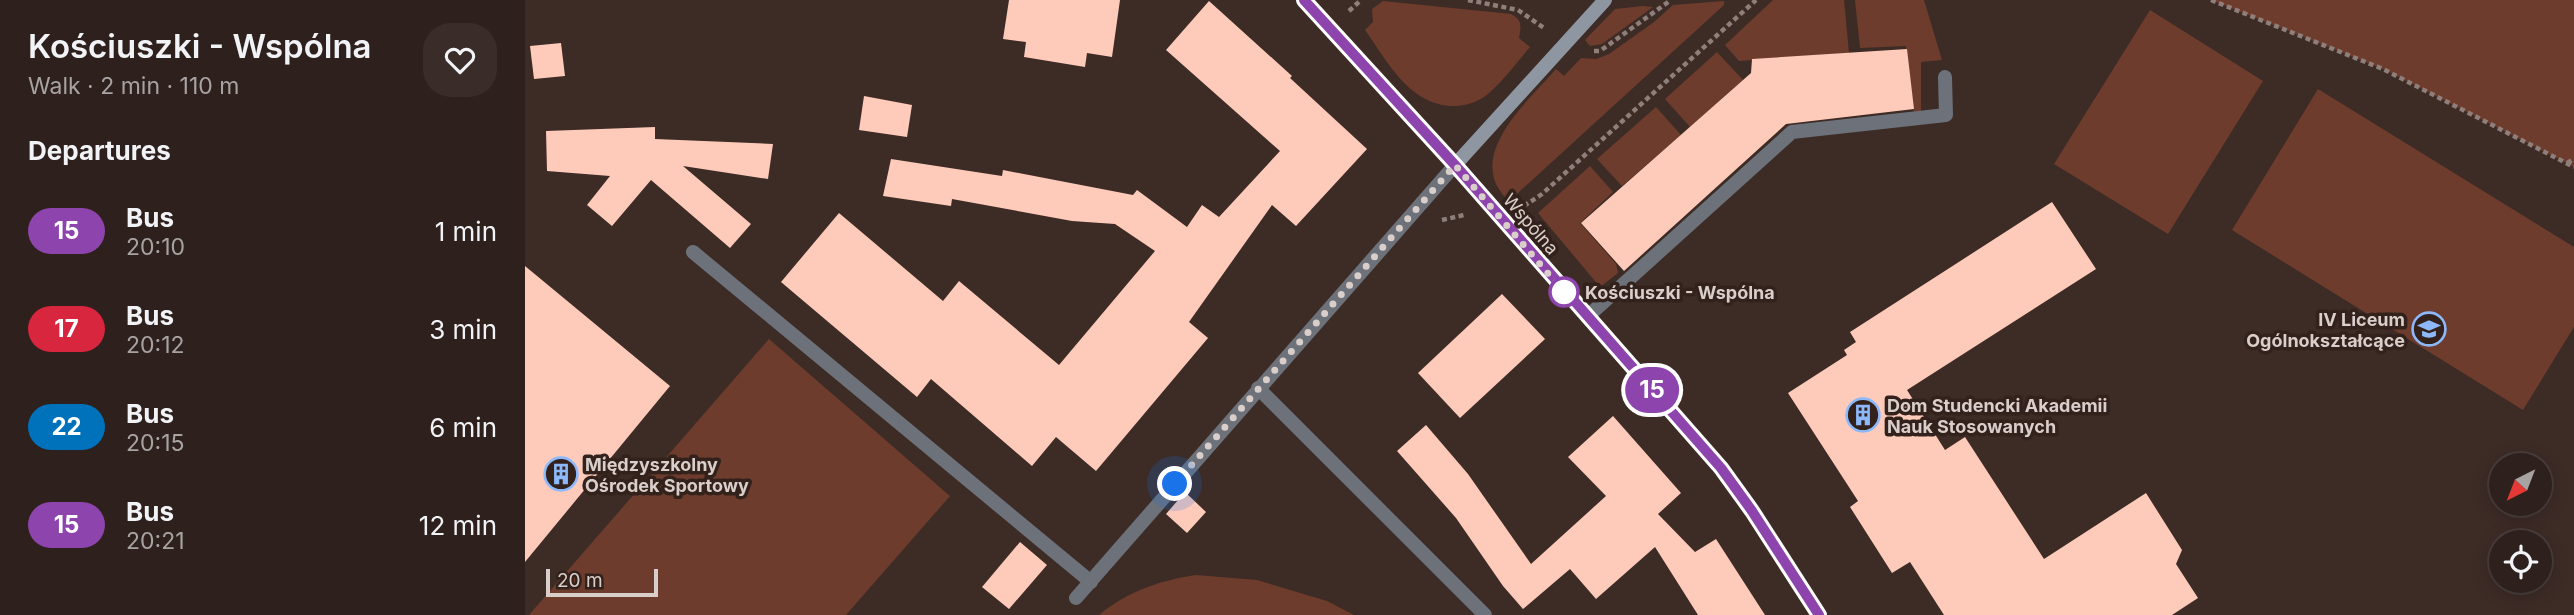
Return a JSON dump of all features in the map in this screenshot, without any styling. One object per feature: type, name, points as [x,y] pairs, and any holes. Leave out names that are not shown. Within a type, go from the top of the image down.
[{"type":"street","name":"Wspólna","points":[[1304,0],[1455,165],[1721,468],[1819,615]]},
{"type":"street","points":[[1455,165],[1605,0]]},
{"type":"lane","points":[[1587,317],[1792,132],[1946,115],[1945,77]]},
{"type":"lane","points":[[1076,598],[1455,165]]},
{"type":"lane","points":[[693,253],[1091,582]]},
{"type":"lane","points":[[1258,388],[1485,615]]},
{"type":"path","points":[[1350,10],[1361,0]]},
{"type":"path","points":[[1468,0],[1518,10],[1543,28],[1561,46],[1579,55],[1588,50],[1600,51],[1671,0]]},
{"type":"path","points":[[2211,0],[2383,69],[2574,167]]},
{"type":"path","points":[[2567,163],[2574,159]]},
{"type":"shaded area","points":[[1773,0],[1844,0],[1849,53],[1739,61],[1725,45]]},
{"type":"shaded area","points":[[1855,0],[1924,0],[1942,60],[1921,62],[1921,111],[1914,112],[1906,46],[1860,48]]},
{"type":"shaded area","points":[[2211,0],[2574,0],[2574,167],[2383,69]]},
{"type":"shaded area","points":[[1383,1],[1511,14],[1521,27],[1519,38],[1530,47],[1501,82],[1483,98],[1456,106],[1440,104],[1413,91],[1392,68],[1365,30],[1373,22],[1372,9]]},
{"type":"shaded area","points":[[1724,1],[1724,5],[1508,202],[1496,184],[1492,168],[1494,153],[1510,122],[1556,69],[1564,76],[1581,58],[1596,59],[1609,54],[1673,5]]},
{"type":"shaded area","points":[[1653,7],[1602,44],[1590,46],[1585,40],[1615,9]]},
{"type":"shaded area","points":[[2150,10],[2263,81],[2168,234],[2054,164]]},
{"type":"shaded area","points":[[1717,52],[1743,80],[1690,127],[1665,99]]},
{"type":"shaded area","points":[[2318,89],[2574,247],[2574,327],[2523,410],[2232,230]]},
{"type":"shaded area","points":[[1656,107],[1681,135],[1622,186],[1597,159]]},
{"type":"shaded area","points":[[1590,166],[1613,192],[1580,223],[1616,264],[1618,273],[1600,287],[1538,213]]},
{"type":"shaded area","points":[[769,339],[950,496],[846,615],[529,615]]},
{"type":"shaded area","points":[[1196,575],[1257,580],[1327,601],[1354,615],[1099,615],[1145,588]]},
{"type":"building","points":[[1009,0],[1120,0],[1112,57],[1087,53],[1085,67],[1024,57],[1026,42],[1003,39]]},
{"type":"building","points":[[1209,1],[1367,149],[1296,226],[1272,205],[1189,322],[1208,338],[1096,471],[1056,437],[1032,466],[931,379],[917,397],[781,282],[839,213],[943,301],[959,281],[1059,365],[1155,251],[1115,224],[1072,221],[952,199],[951,206],[883,196],[891,159],[1002,176],[1003,170],[1133,195],[1137,190],[1187,227],[1202,205],[1219,217],[1280,151],[1166,50]]},
{"type":"building","points":[[561,43],[565,76],[534,79],[530,46]]},
{"type":"building","points":[[1907,49],[1914,109],[1786,124],[1624,271],[1581,223],[1751,73],[1752,59]]},
{"type":"building","points":[[864,96],[912,105],[907,137],[859,130]]},
{"type":"building","points":[[655,127],[655,139],[773,144],[768,179],[683,166],[751,224],[730,248],[651,180],[612,226],[587,205],[610,176],[547,171],[546,131]]},
{"type":"building","name":"Dom Studencki Akademii Nauk Stosowanych","points":[[2052,202],[2096,269],[1907,390],[1945,450],[1965,437],[2044,559],[2146,493],[2182,550],[2176,564],[2198,598],[2172,615],[1944,615],[1910,562],[1892,573],[1850,507],[1858,501],[1788,393],[1847,355],[1844,350],[1856,342],[1850,332]]},
{"type":"building","name":"Międzyszkolny Ośrodek Sportowy","points":[[525,266],[670,386],[525,562]]},
{"type":"building","points":[[1502,294],[1545,339],[1460,418],[1418,373]]},
{"type":"building","points":[[1613,416],[1681,493],[1658,514],[1695,552],[1716,539],[1765,615],[1698,615],[1655,547],[1596,599],[1570,569],[1523,609],[1503,586],[1456,518],[1397,451],[1426,425],[1468,474],[1531,564],[1606,496],[1568,457]]},
{"type":"building","points":[[1185,492],[1206,512],[1187,533],[1166,514]]},
{"type":"building","points":[[1020,542],[1047,565],[1009,609],[982,587]]},
{"type":"bus line","name":"15","points":[[1304,0],[1455,165],[1721,468],[1819,615]]},
{"type":"place","name":"Kościuszki - Wspólna","points":[[1564,292]]},
{"type":"place","name":"IV Liceum Ogólnokształcące","points":[[2429,329]]},
{"type":"place","name":"Dom Studencki Akademii Nauk Stosowanych","points":[[1863,415]]},
{"type":"place","name":"Międzyszkolny Ośrodek Sportowy","points":[[561,474]]},
{"type":"route","points":[[1175,484],[1455,165],[1569,298],[1564,292]]}]
